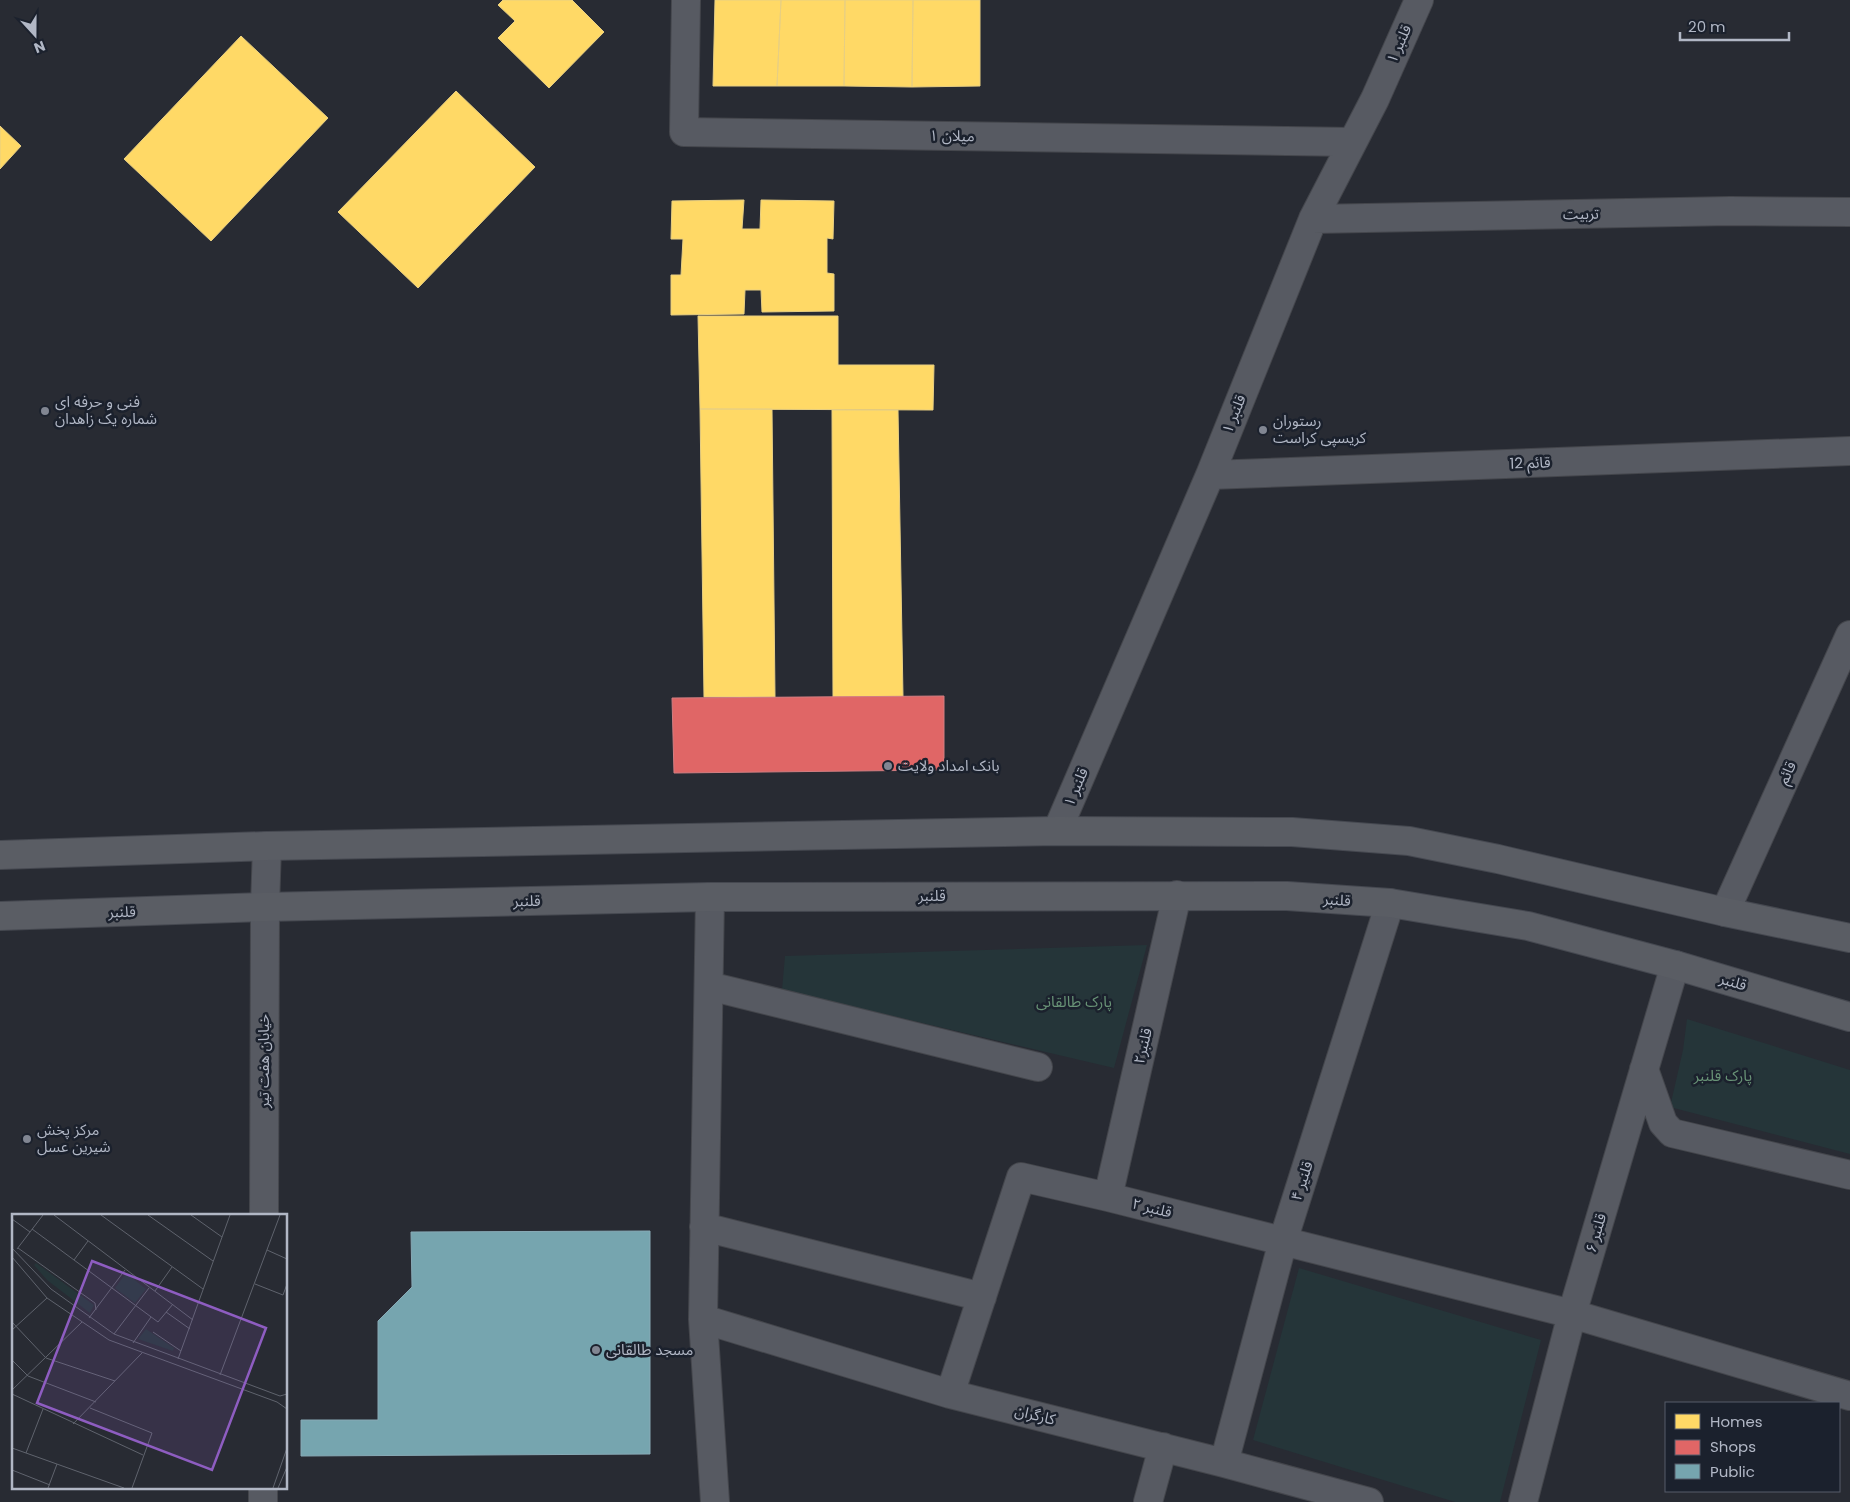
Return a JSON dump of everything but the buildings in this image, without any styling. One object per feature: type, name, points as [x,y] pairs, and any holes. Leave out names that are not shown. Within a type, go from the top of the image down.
[{"type":"main road","points":[[0,855],[267,846],[1057,831],[1292,832],[1410,841],[1498,859],[1725,912],[1850,938]]},
{"type":"main road","name":"قلنبر","points":[[0,916],[265,907],[710,896],[1287,896],[1390,903],[1528,926],[1675,965],[1850,1017]]},
{"type":"street","name":"میلان ۱","points":[[686,0],[684,132],[1352,142]]},
{"type":"street","name":"قلنبر ۱","points":[[1057,831],[1210,475],[1313,219],[1375,99],[1418,0]]},
{"type":"street","name":"تربیت","points":[[1313,219],[1730,211],[1850,212]]},
{"type":"street","name":"قائم 12","points":[[1210,475],[1850,451]]},
{"type":"street","name":"قائم","points":[[1725,912],[1850,635]]},
{"type":"street","name":"خیابان هفت تیر","points":[[264,1214],[265,907],[267,846]]},
{"type":"street","name":"قلنبر۲","points":[[1108,1197],[1177,895]]},
{"type":"street","points":[[710,896],[703,1320],[715,1502]]},
{"type":"street","name":"قلنیر ۴","points":[[1224,1463],[1283,1241],[1390,903]]},
{"type":"street","name":"قلنبر ۶","points":[[1524,1502],[1572,1314],[1675,965]]},
{"type":"street","points":[[709,986],[1038,1066]]},
{"type":"street","points":[[1644,1069],[1663,1123],[1672,1133],[1850,1176]]},
{"type":"street","name":"قلنبر ۲","points":[[982,1297],[1021,1177],[1108,1197],[1572,1314],[1850,1396]]},
{"type":"street","points":[[704,1227],[982,1297],[950,1394]]},
{"type":"street","name":"کارگران","points":[[703,1320],[950,1394],[1370,1502]]},
{"type":"street","points":[[1148,1502],[1162,1447]]},
{"type":"green space","name":"پارک طالقانی","points":[[1147,945],[1114,1068],[782,990],[785,956]]},
{"type":"green space","name":"پارک قلنبر","points":[[1687,1019],[1850,1070],[1850,1154],[1670,1107],[1683,1050]]},
{"type":"green space","points":[[1299,1268],[1541,1340],[1500,1502],[1455,1502],[1253,1440]]},
{"type":"place","name":"فنی و حرفه ای شماره یک زاهدان","points":[[45,411]]},
{"type":"place","name":"رستوران کریسپی کراست","points":[[1263,430]]},
{"type":"place","name":"بانک امداد ولایت","points":[[888,766]]},
{"type":"place","name":"مرکز پخش شیرین عسل","points":[[27,1139]]},
{"type":"place","name":"مسجد طالقانی","points":[[596,1350]]}]
